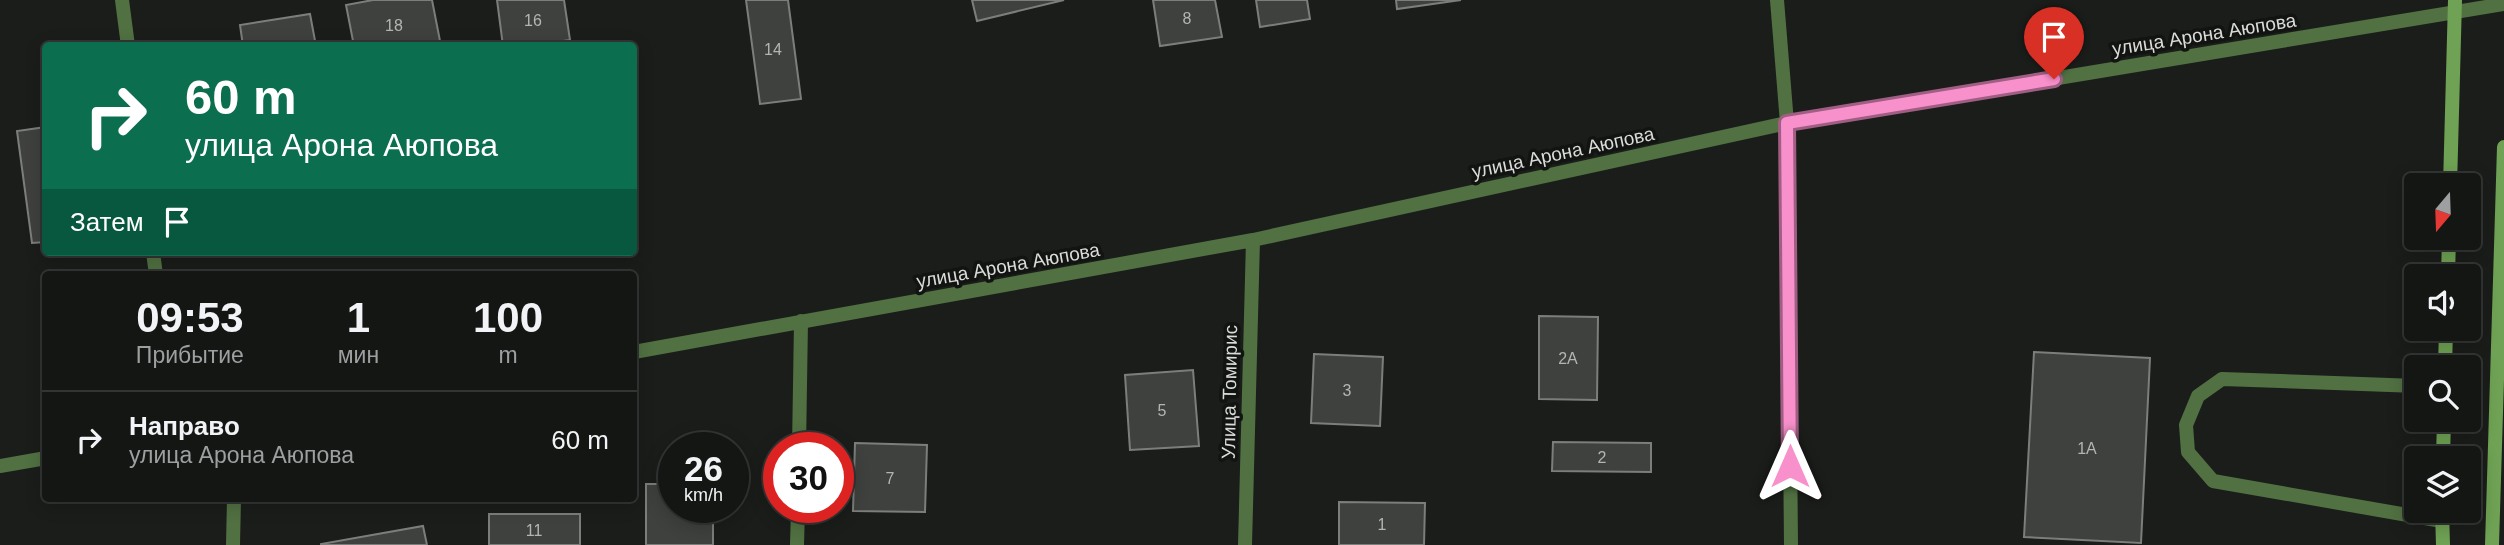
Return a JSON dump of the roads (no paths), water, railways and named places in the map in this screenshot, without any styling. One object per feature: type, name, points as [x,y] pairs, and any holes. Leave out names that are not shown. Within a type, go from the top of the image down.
[{"type":"main road","points":[[2450,173],[2455,6]]},
{"type":"main road","points":[[2492,545],[2504,146]]},
{"type":"main road","points":[[2442,523],[2443,545]]},
{"type":"street","points":[[122,0],[127,42]]},
{"type":"street","points":[[1777,0],[1787,123],[1791,545]]},
{"type":"street","name":"улица Арона Аюпова","points":[[637,351],[1252,240],[1787,123],[2455,6],[2504,4]]},
{"type":"street","name":"Улица Томирис","points":[[1245,545],[1252,240]]},
{"type":"street","points":[[799,432],[801,321]]},
{"type":"street","points":[[2404,386],[2222,379],[2198,396],[2186,425],[2188,453],[2213,481],[2404,510]]},
{"type":"street","points":[[0,467],[42,459]]},
{"type":"street","points":[[233,545],[234,502]]},
{"type":"street","points":[[797,545],[798,523]]}]
